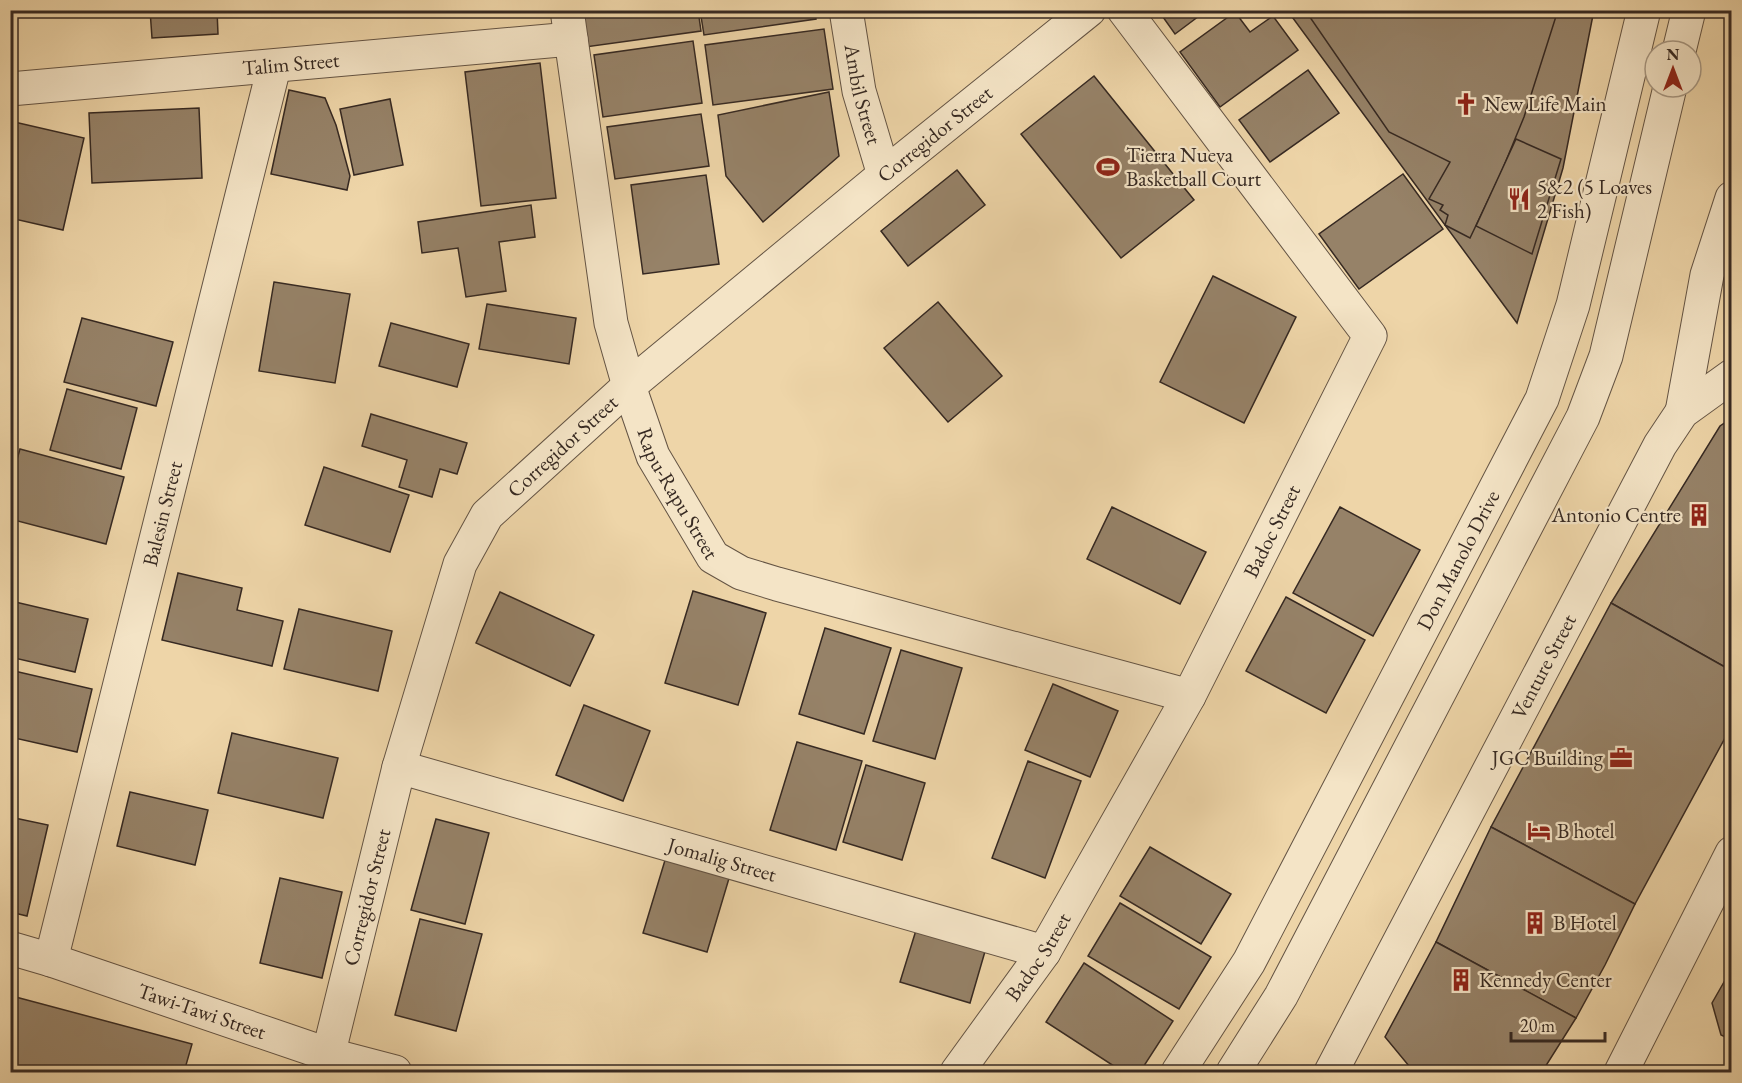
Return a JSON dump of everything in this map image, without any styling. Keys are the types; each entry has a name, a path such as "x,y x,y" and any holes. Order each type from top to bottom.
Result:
{"street":[{"name":"Ambil Street","path":"846,10 859,91 884,175"},
{"name":"Corregidor Street","path":"327,1064 399,767 460,564 487,515 629,386 884,175 1089,10"},
{"name":"Badoc Street","path":"957,1072 1044,952 1189,696 1370,336 1124,10"},
{"name":"Don Manolo Drive","path":"1178,1072 1249,962 1542,399 1573,305 1644,10"},
{"path":"1682,39 1689,10"},
{"name":"Rapu-Rapu Street","path":"569,25 611,323 629,386 653,456 713,557 741,573 777,584 1189,696"},
{"name":"Talim Street","path":"10,89 274,67 569,25"},
{"name":"Balesin Street","path":"51,960 274,67"},
{"path":"1233,1072 1281,996 1583,417 1606,356 1668,99"},
{"path":"1682,412 1707,275 1731,198"},
{"name":"Venture Street","path":"1331,1072 1660,445 1682,412 1731,376"},
{"name":"Jomalig Street","path":"399,767 1044,952"},
{"path":"1630,1070 1731,853"},
{"path":"1285,894 1324,914"},
{"name":"Tawi-Tawi Street","path":"10,948 51,960 327,1064 395,1072"}],"building":[{"path":"150,10 217,10 218,34 152,38"},
{"path":"573,10 698,10 701,31 578,48"},
{"path":"700,10 815,10 816,19 704,35"},
{"path":"1158,10 1207,10 1175,34"},
{"name":"New Life Main","path":"1287,10 1594,10 1563,168 1517,323"},
{"path":"1305,10 1558,10 1524,117 1501,173 1470,238 1445,225 1448,215 1440,210 1443,205 1429,199 1450,162 1389,132"},
{"path":"1235,12 1250,32 1273,16 1298,50 1220,107 1180,52"},
{"path":"824,29 833,89 713,105 705,45"},
{"path":"693,41 702,103 603,117 594,55"},
{"path":"540,63 556,198 481,206 465,72"},
{"path":"1308,70 1339,113 1270,162 1239,120"},
{"name":"Tierra Nueva Basketball Court","path":"1094,76 1194,200 1121,258 1021,134"},
{"path":"289,90 325,98 336,125 350,176 347,190 271,174"},
{"path":"829,92 839,156 763,222 726,176 718,115"},
{"path":"390,99 403,165 354,175 340,109"},
{"path":"199,108 202,178 92,183 89,113"},
{"path":"701,114 709,166 615,179 607,127"},
{"path":"10,121 84,138 63,230 10,218"},
{"name":"5&2 (5 Loaves 2 Fish)","path":"1516,139 1561,159 1532,254 1476,226"},
{"path":"957,170 985,205 908,266 881,231"},
{"path":"1403,174 1443,229 1359,289 1319,234"},
{"path":"706,175 719,264 643,274 631,185"},
{"path":"531,205 535,237 499,242 506,291 466,297 458,248 422,253 418,222"},
{"path":"1213,276 1296,317 1244,423 1160,382"},
{"path":"274,282 350,294 335,383 259,371"},
{"path":"938,302 1002,376 948,422 884,348"},
{"path":"487,304 576,318 569,364 479,349"},
{"path":"82,318 173,342 156,406 64,382"},
{"path":"391,323 469,344 457,387 379,366"},
{"path":"67,389 137,408 121,469 50,450"},
{"path":"371,414 467,443 457,474 440,469 432,497 399,487 407,460 362,446"},
{"name":"Antonio Centre","path":"1732,418 1732,671 1611,603 1720,426"},
{"path":"20,449 124,477 106,544 10,519 10,484"},
{"path":"324,467 409,495 390,552 305,525"},
{"path":"1112,507 1206,552 1180,604 1087,559"},
{"path":"1340,507 1420,550 1373,636 1293,593"},
{"path":"178,573 242,588 237,610 283,621 272,666 162,640"},
{"path":"693,591 766,613 738,705 665,683"},
{"path":"500,592 594,635 570,686 476,643"},
{"path":"1286,597 1365,640 1326,713 1246,671"},
{"path":"11,601 88,619 75,672 10,657"},
{"name":"JGC Building","path":"1611,603 1732,671 1732,725 1635,904 1491,827"},
{"path":"299,609 392,631 378,691 284,669"},
{"path":"825,628 891,648 864,734 799,714"},
{"path":"901,650 962,668 935,759 873,741"},
{"path":"10,670 92,689 77,752 10,737"},
{"path":"1053,684 1118,711 1090,777 1025,750"},
{"path":"584,705 650,731 623,801 556,775"},
{"path":"232,733 338,758 323,818 218,793"},
{"path":"797,742 862,761 836,850 770,830"},
{"path":"1028,761 1081,781 1045,878 992,858"},
{"path":"866,765 925,783 902,860 843,842"},
{"path":"130,792 208,810 195,865 117,846"},
{"path":"10,817 48,825 27,916 10,912"},
{"path":"436,819 489,833 465,924 411,910"},
{"name":"B Hotel","path":"1491,827 1635,904 1576,1018 1436,942"},
{"path":"1150,847 1231,894 1201,944 1120,896"},
{"path":"666,857 730,875 707,952 643,933"},
{"path":"280,878 342,892 322,978 260,963"},
{"path":"1120,903 1211,957 1179,1009 1088,956"},
{"path":"420,919 482,934 456,1031 395,1015"},
{"path":"917,927 986,948 970,1003 900,982"},
{"name":"Kennedy Center","path":"1436,942 1576,1018 1542,1072 1414,1072 1385,1037"},
{"path":"1084,963 1173,1021 1140,1072 1123,1072 1046,1022"},
{"path":"1732,968 1732,1040 1721,1035 1712,1003"},
{"path":"12,996 192,1044 184,1072 10,1072 10,1003"}],"place":[{"name":"New Life Main","path":"1466,104"},
{"name":"Tierra Nueva Basketball Court","path":"1108,167"},
{"name":"5&2 (5 Loaves 2 Fish)","path":"1519,199"},
{"name":"Antonio Centre","path":"1699,515"},
{"name":"JGC Building","path":"1621,758"},
{"name":"B hotel","path":"1539,831"},
{"name":"B Hotel","path":"1535,923"},
{"name":"Kennedy Center","path":"1461,980"}]}
